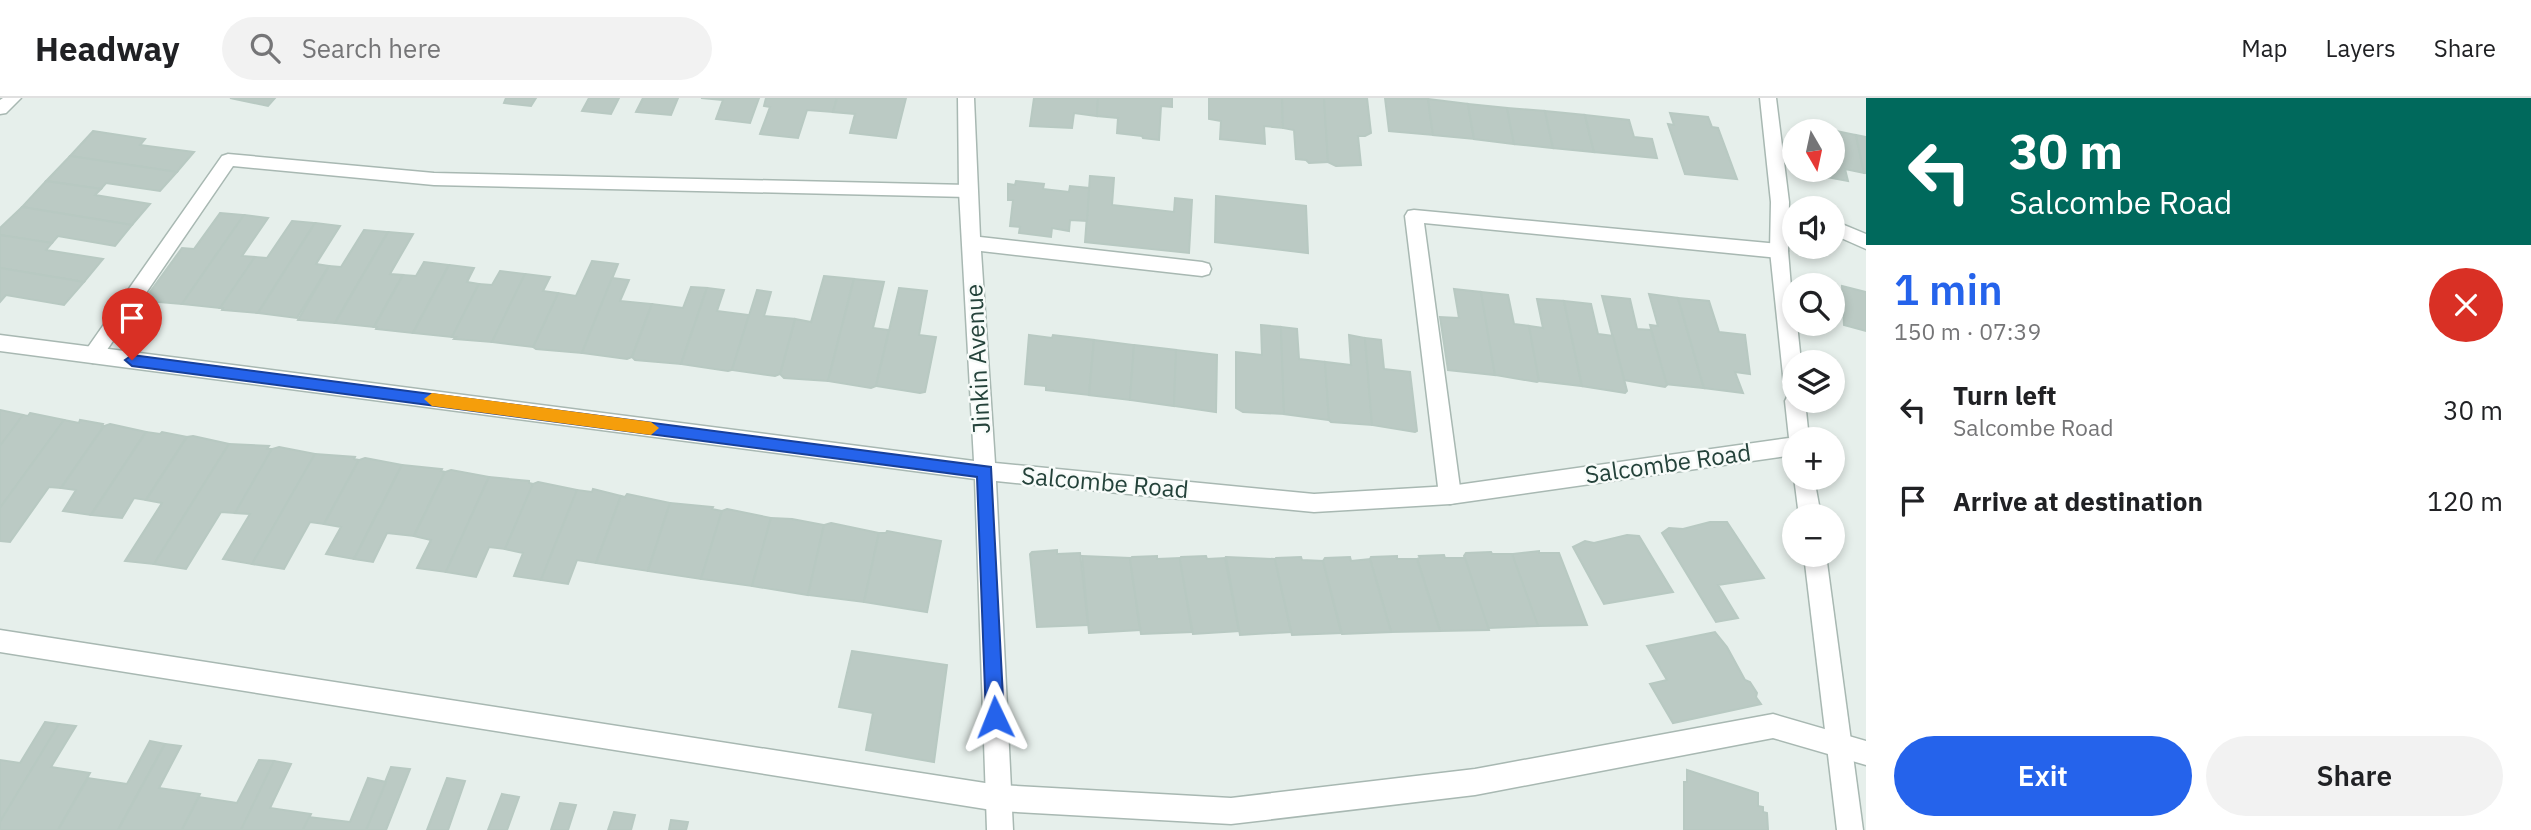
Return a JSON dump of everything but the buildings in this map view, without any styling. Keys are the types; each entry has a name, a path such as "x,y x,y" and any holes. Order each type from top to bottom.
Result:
{"street":[{"path":"0,109 13,98"},
{"name":"Jinkin Avenue","path":"966,98 968,191 985,471 1000,830"},
{"path":"1768,98 1785,196"},
{"path":"93,355 229,160 434,179 968,191"},
{"path":"1450,495 1414,216 1779,251"},
{"path":"1845,232 1866,242"},
{"path":"1782,234 1779,251 1790,350"},
{"path":"971,243 1202,270"},
{"name":"Salcombe Road","path":"0,343 985,471 1314,503 1450,495 1782,448"},
{"path":"1817,567 1850,830"},
{"path":"0,641 998,798 1231,811 1475,782 1773,726 1866,753"}],"slow traffic":[{"path":"432,399 651,428"}],"route":[{"path":"132,360 985,471 995,717"}]}
